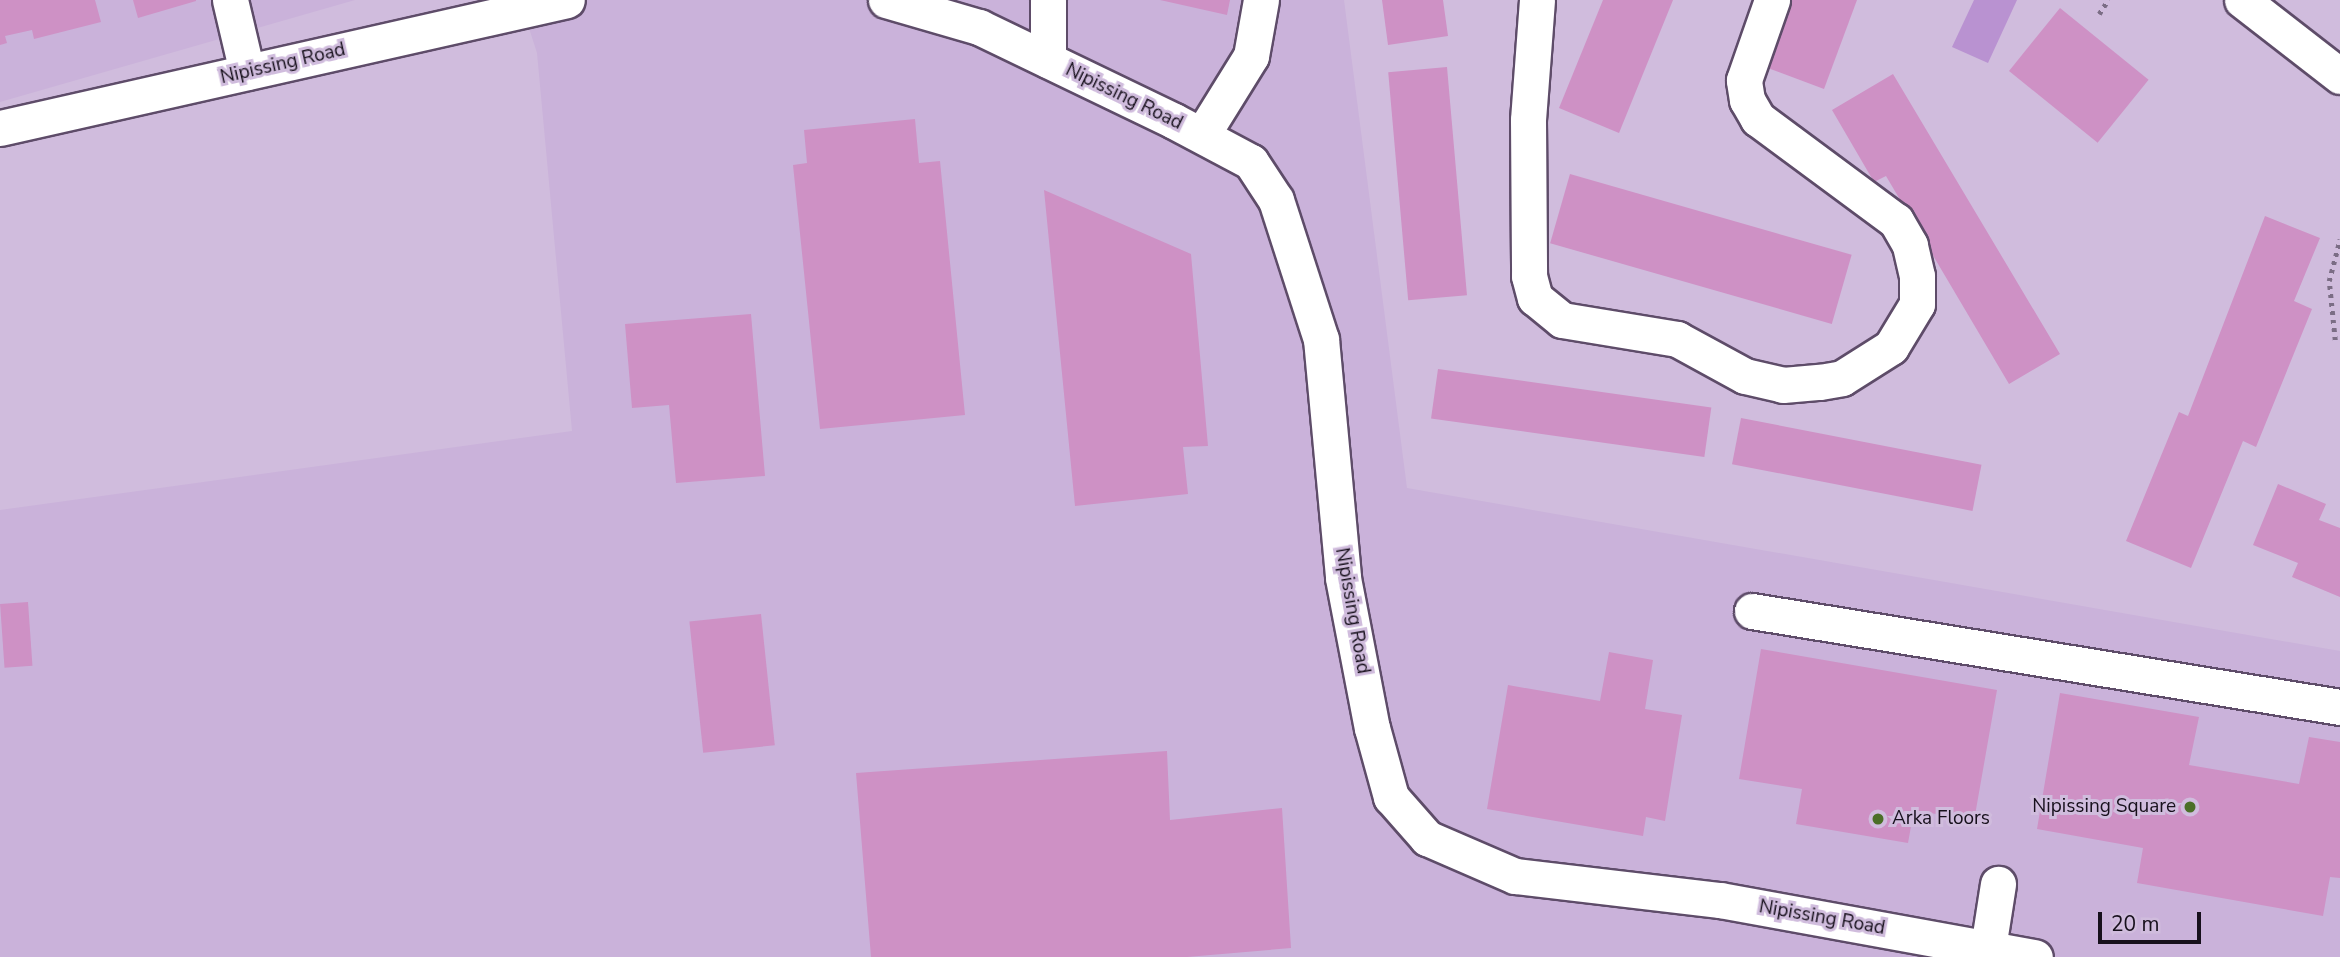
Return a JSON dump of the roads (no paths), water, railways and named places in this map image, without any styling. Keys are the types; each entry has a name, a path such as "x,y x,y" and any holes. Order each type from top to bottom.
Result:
{"street":[{"path":"230,0 247,72"},
{"name":"Nipissing Road","path":"0,128 567,0"},
{"name":"Nipissing Road","path":"886,0 964,9 1048,60 1202,135 1251,162 1276,200 1321,339 1343,579 1372,728 1391,797 1427,838 1515,876 1720,900 1936,948 1988,948 2035,957"},
{"path":"1048,0 1048,60"},
{"path":"1202,135 1251,56 1261,0"},
{"path":"1537,0 1528,120 1529,276 1535,298 1562,320 1677,339 1745,376 1783,385 1842,378 1891,347 1917,304 1917,276 1910,245 1896,221 1758,119 1747,100 1744,80 1772,0"},
{"path":"2242,0 2340,76"},
{"path":"1752,611 2340,707"},
{"path":"1988,948 1998,884"}],"place":[{"name":"Nipissing Square","path":"2190,807"},
{"name":"Arka Floors","path":"1878,819"}]}
